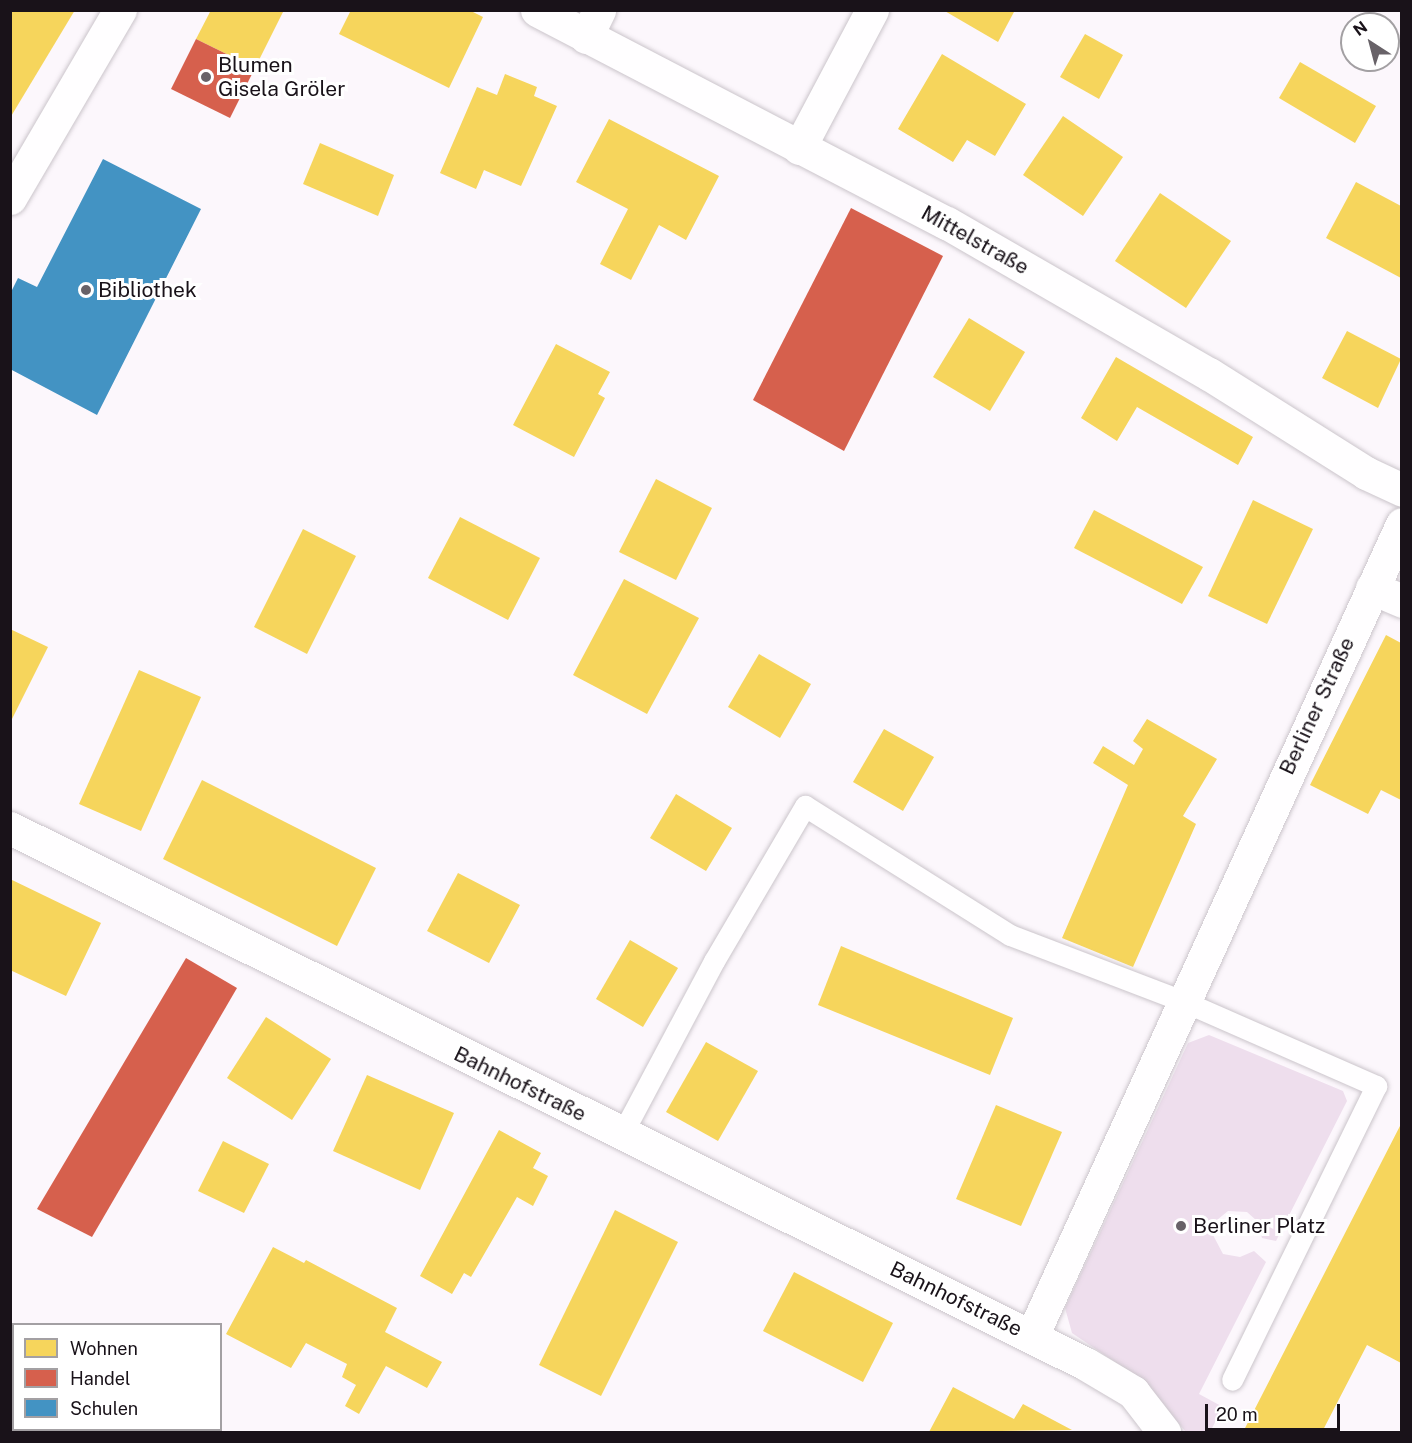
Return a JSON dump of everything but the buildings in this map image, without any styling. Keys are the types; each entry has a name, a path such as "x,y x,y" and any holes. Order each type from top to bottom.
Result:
{"street":[{"path":"10,198 120,10"},
{"name":"Mittelstraße","path":"537,10 593,24 799,148 947,223 1209,374 1366,473 1401,490"},
{"path":"799,148 872,10"},
{"name":"Berliner Straße","path":"1185,1002 1234,887 1401,524"},
{"path":"1372,588 1401,601"},
{"name":"Bahnhofstraße","path":"10,828 1032,1336 1133,1392 1164,1432"},
{"path":"1032,1336 1185,1002"}],"lane":[{"path":"622,1134 714,961 805,806 1010,935 1185,1002 1376,1086 1232,1380"}],"shaded area":[{"path":"1209,1035 1343,1091 1347,1101 1276,1241 1262,1238 1257,1221 1247,1212 1228,1211 1217,1220 1213,1235 1223,1254 1240,1257 1254,1251 1266,1262 1199,1394 1223,1407 1210,1432 1186,1432 1137,1377 1072,1333 1065,1308 1188,1043"}],"place":[{"name":"Blumen Gisela Gröler","path":"206,77"},
{"name":"Bibliothek","path":"86,290"},
{"name":"Berliner Platz","path":"1181,1226"}]}
